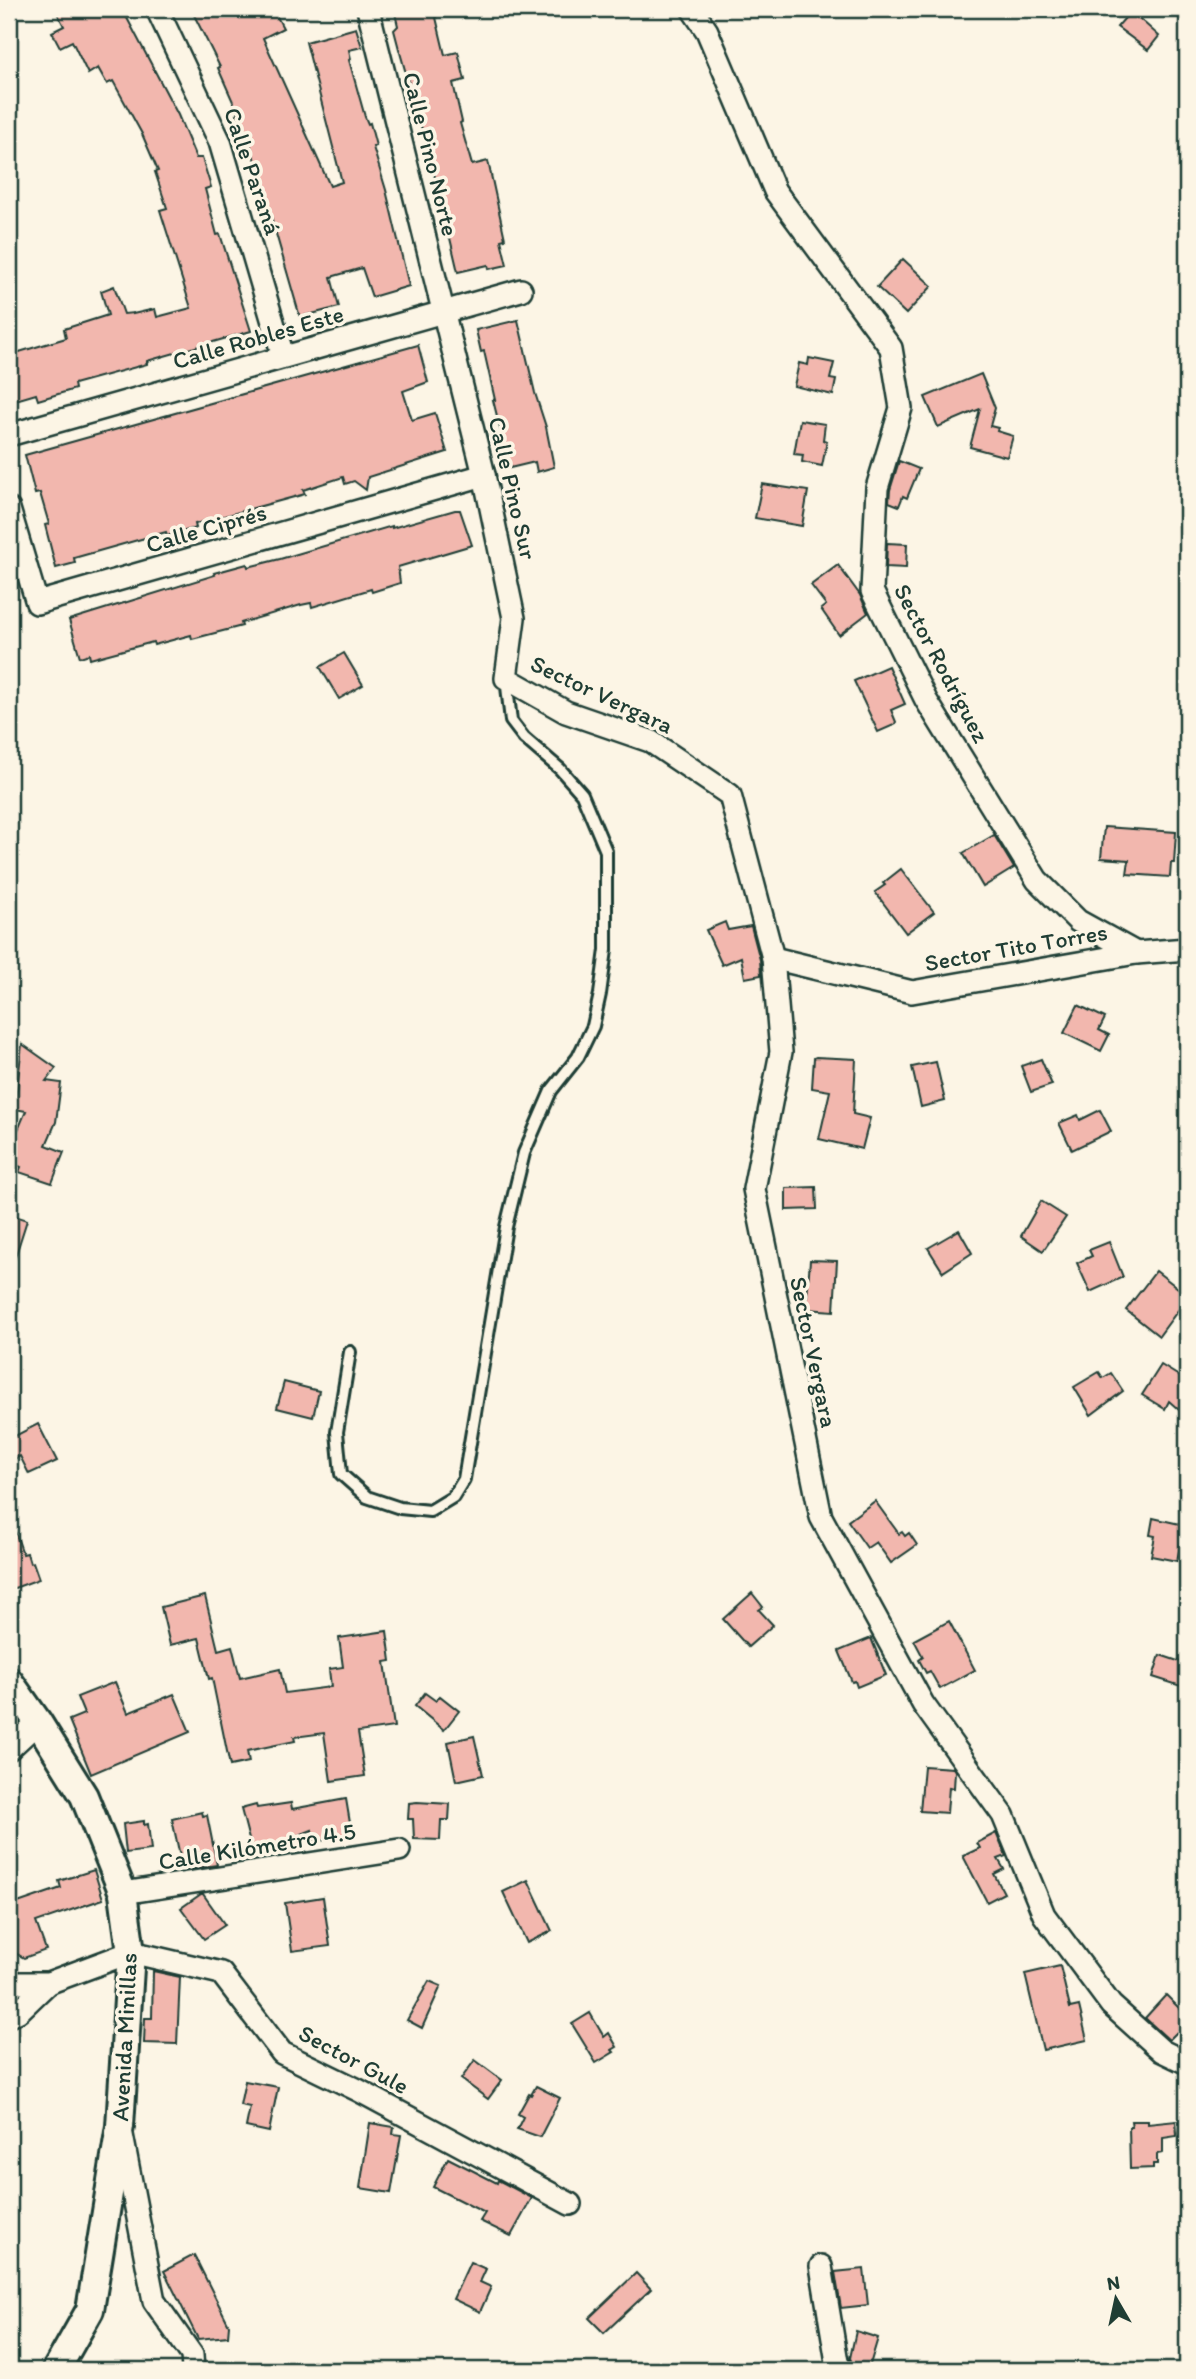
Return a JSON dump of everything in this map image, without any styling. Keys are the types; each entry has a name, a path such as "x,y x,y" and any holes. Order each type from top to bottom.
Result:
{"street":[{"name":"Calle Paraná","path":"156,9 220,142 283,356"},
{"name":"Calle Pino Norte","path":"368,9 444,312"},
{"name":"Sector Rodríguez","path":"692,9 707,31 775,191 891,348 901,408 877,488 872,591 926,700 1037,880 1078,921 1136,953"},
{"name":"Calle Robles Este","path":"9,435 521,290"},
{"name":"Calle Pino Sur","path":"444,312 484,475 514,618 506,678"},
{"name":"Calle Ciprés","path":"9,509 37,603 484,475"},
{"name":"Sector Vergara","path":"506,678 566,712 650,741 730,795 773,958 781,1052 754,1189 821,1517 923,1704 1003,1815 1045,1915 1111,2004 1161,2051 1187,2063"},
{"name":"Sector Tito Torres","path":"773,958 912,992 1136,953 1187,949"},
{"name":"Avenida Minillas","path":"9,1681 84,1796 122,1893 131,1952 120,2126 90,2310 56,2370"},
{"path":"9,1749 38,1722"},
{"name":"Calle Kilómetro 4.5","path":"122,1893 399,1850"},
{"path":"9,1983 48,1983 131,1952"},
{"name":"Sector Gule","path":"131,1952 221,1973 282,2053 358,2090 570,2204"},
{"path":"9,2016 19,2011 48,1983"},
{"path":"120,2126 154,2301 192,2355 193,2370"},
{"path":"821,2266 837,2362 841,2370"}],"lane":[{"path":"350,1352 337,1432 341,1474 367,1497 400,1508 430,1511 453,1497 464,1479 506,1227 524,1153 551,1091 578,1057 593,1026 606,950 606,851 582,794 560,769 524,738 511,721 506,678"}],"building":[{"path":"55,9 122,9 178,115 196,158 202,158 211,187 205,189 217,235 220,234 251,331 74,384 75,389 38,400 36,394 9,402 9,355 66,338 64,329 108,315 101,291 114,286 124,314 155,309 157,317 191,308 160,210 167,208 155,172 158,171 142,134 113,81 107,84 98,68 88,74 72,41 60,47 52,32 64,26"},
{"path":"191,9 273,9 283,28 263,38 330,186 342,182 306,42 356,28 362,47 349,50 349,60 365,117 368,124 370,123 376,146 373,147 409,286 372,297 362,268 331,277 339,307 300,317 249,140 246,141 236,114 238,113 218,68 220,67"},
{"path":"394,9 434,9 445,55 458,52 465,80 453,83 462,122 460,123 472,165 488,161 505,239 501,240 507,265 489,269 488,265 458,272 433,168 394,30 398,26"},
{"path":"1131,11 1159,36 1148,50 1117,27"},
{"path":"903,259 932,286 906,314 877,287"},
{"path":"518,320 554,467 537,472 535,462 510,468 484,351 481,352 476,330"},
{"path":"418,345 428,382 403,391 412,420 435,413 447,452 368,477 366,490 354,481 345,484 343,477 303,490 305,494 195,524 196,528 167,536 166,532 74,558 75,563 56,568 45,525 49,524 40,493 35,494 25,455"},
{"path":"809,358 834,363 830,379 836,380 833,395 794,386 799,363 808,365"},
{"path":"981,374 995,408 990,426 1013,436 1007,457 970,447 980,409 938,427 925,397"},
{"path":"800,420 825,424 823,440 827,441 822,466 802,462 803,455 794,454"},
{"path":"899,461 919,469 907,498 903,496 899,506 889,502"},
{"path":"762,484 808,491 802,526 755,518"},
{"path":"460,510 472,545 398,567 400,583 312,607 311,603 301,605 241,623 242,626 192,639 191,635 90,659 89,654 80,657 69,620 215,575 214,573 280,559"},
{"path":"887,543 907,544 906,568 886,567"},
{"path":"838,565 860,595 868,613 839,635 821,609 826,605 811,585"},
{"path":"344,653 363,685 339,699 320,667"},
{"path":"888,666 905,704 891,710 896,722 894,725 878,732 854,681"},
{"path":"1104,827 1176,832 1174,863 1171,863 1170,877 1127,874 1129,860 1101,858"},
{"path":"994,835 1014,868 983,887 963,853"},
{"path":"901,869 934,912 906,933 875,892"},
{"path":"725,922 728,930 751,926 761,975 745,978 741,957 722,965 706,930"},
{"path":"1078,1005 1105,1018 1099,1030 1109,1035 1101,1051 1064,1033"},
{"path":"22,1044 56,1068 46,1081 61,1083 56,1122 46,1145 64,1152 52,1183 19,1172 21,1167 10,1162 17,1145 12,1144 26,1111 15,1109"},
{"path":"816,1057 856,1059 853,1114 870,1118 862,1149 819,1139 830,1091 812,1088"},
{"path":"1041,1059 1052,1085 1031,1092 1021,1066"},
{"path":"936,1062 945,1101 921,1107 912,1067"},
{"path":"1100,1110 1111,1131 1072,1150 1059,1123 1078,1115 1080,1120"},
{"path":"816,1187 817,1209 786,1210 786,1188"},
{"path":"1041,1201 1066,1217 1043,1251 1021,1236"},
{"path":"9,1214 27,1220 11,1270 9,1270"},
{"path":"959,1230 972,1253 943,1272 928,1248"},
{"path":"1109,1242 1123,1277 1090,1292 1077,1263 1092,1256 1089,1250"},
{"path":"810,1260 837,1261 834,1311 806,1309"},
{"path":"1156,1271 1187,1295 1159,1336 1126,1310"},
{"path":"1161,1365 1187,1381 1187,1417 1169,1401 1165,1409 1142,1395"},
{"path":"1099,1372 1103,1378 1111,1373 1123,1391 1091,1415 1074,1387"},
{"path":"284,1382 319,1391 313,1417 277,1408"},
{"path":"38,1424 57,1461 29,1474 20,1456 9,1462 9,1439"},
{"path":"875,1501 899,1534 902,1532 905,1536 909,1533 917,1545 891,1563 876,1542 867,1548 848,1521"},
{"path":"1153,1518 1184,1525 1177,1561 1151,1556 1155,1536 1150,1535"},
{"path":"9,1520 23,1554 27,1553 30,1563 33,1562 39,1579 9,1590"},
{"path":"752,1593 763,1607 759,1610 773,1625 748,1647 723,1619"},
{"path":"205,1596 218,1650 232,1646 240,1678 280,1669 285,1693 331,1687 329,1669 343,1667 339,1638 387,1631 391,1661 385,1662 394,1727 358,1732 365,1776 331,1781 324,1733 294,1737 295,1741 247,1751 249,1762 230,1766 212,1678 209,1679 199,1638 170,1645 161,1607"},
{"path":"949,1621 975,1670 940,1689 930,1671 926,1673 919,1660 923,1657 914,1640"},
{"path":"871,1638 886,1675 857,1687 855,1681 852,1682 839,1651"},
{"path":"1160,1655 1187,1664 1187,1688 1153,1677"},
{"path":"115,1682 128,1713 174,1694 190,1732 91,1774 69,1720 84,1714 77,1697"},
{"path":"425,1693 436,1701 440,1696 459,1711 444,1730 415,1706"},
{"path":"474,1736 483,1775 456,1781 448,1742"},
{"path":"924,1766 953,1768 955,1771 954,1788 949,1787 947,1813 920,1811"},
{"path":"346,1799 352,1835 314,1842 312,1830 252,1851 241,1809 256,1805 257,1808 291,1803 292,1809"},
{"path":"409,1803 450,1804 449,1820 441,1820 440,1840 414,1839 413,1819 408,1819"},
{"path":"202,1812 203,1816 207,1815 217,1865 183,1870 172,1819"},
{"path":"144,1821 144,1825 148,1824 151,1850 126,1853 123,1824"},
{"path":"996,1833 1006,1856 998,1859 1004,1869 994,1874 1004,1893 987,1902 963,1856 980,1848 977,1843"},
{"path":"94,1870 103,1899 36,1922 46,1950 24,1958 12,1951 9,1940 9,1906 61,1888 59,1881"},
{"path":"528,1880 552,1931 527,1943 503,1892"},
{"path":"201,1894 225,1925 204,1939 181,1908"},
{"path":"323,1897 330,1946 292,1951 285,1903"},
{"path":"1060,1966 1070,2008 1079,2006 1087,2040 1043,2050 1025,1974"},
{"path":"153,1971 180,1977 177,2044 144,2043 145,2018 152,2018"},
{"path":"429,1981 441,1986 422,2028 407,2020"},
{"path":"1166,1995 1187,2016 1187,2022 1169,2040 1145,2018"},
{"path":"590,2013 604,2037 609,2033 617,2047 612,2050 614,2052 596,2063 572,2024"},
{"path":"475,2060 502,2080 488,2099 461,2079"},
{"path":"245,2081 278,2087 269,2132 246,2127 250,2107 240,2105"},
{"path":"536,2086 560,2098 540,2137 517,2129 523,2117 518,2114"},
{"path":"1131,2121 1148,2121 1148,2124 1176,2121 1177,2136 1163,2138 1163,2153 1157,2154 1157,2164 1153,2164 1153,2168 1130,2169"},
{"path":"370,2123 394,2127 393,2134 401,2135 391,2193 360,2188"},
{"path":"448,2158 532,2198 511,2236 480,2221 485,2213 433,2187"},
{"path":"194,2255 229,2325 228,2336 198,2339 164,2271"},
{"path":"470,2262 486,2269 480,2282 491,2287 480,2312 453,2299"},
{"path":"864,2269 868,2305 841,2308 835,2272"},
{"path":"636,2273 651,2289 604,2333 589,2318"},
{"path":"856,2331 878,2338 869,2368 852,2363 850,2358"}]}
